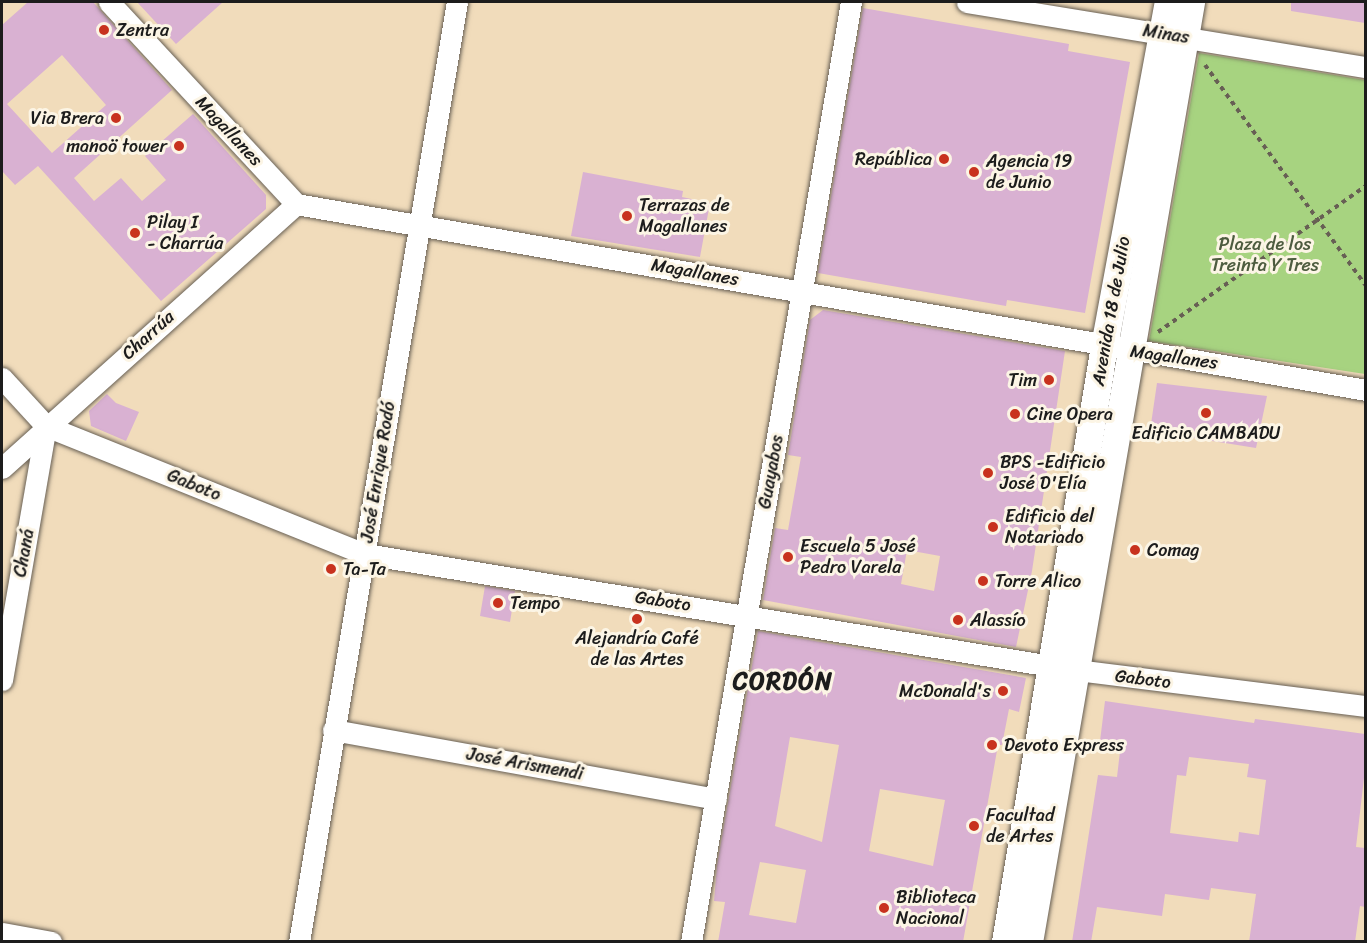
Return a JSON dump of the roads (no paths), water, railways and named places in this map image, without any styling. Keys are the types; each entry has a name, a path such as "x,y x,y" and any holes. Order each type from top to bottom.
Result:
{"main road":[{"name":"Avenida 18 de Julio","path":"1168,2 1174,35"},
{"name":"Avenida 18 de Julio","path":"1029,942 1064,668 1116,349 1174,35 1191,2"},
{"name":"Avenida 18 de Julio","path":"1005,942 1064,668"}],"street":[{"name":"Magallanes","path":"109,2 296,204 802,291 1116,349 1186,357 1365,390"},
{"name":"José Enrique Rodó","path":"299,942 457,2"},
{"name":"Guayabos","path":"692,942 851,2"},
{"name":"Minas","path":"967,2 1365,67"},
{"name":"Charrúa","path":"2,468 46,426 296,204"},
{"name":"Gaboto","path":"2,378 46,426 365,554 747,614 1064,668 1365,706"},
{"name":"Chaná","path":"2,680 46,426"},
{"name":"José Arismendi","path":"333,730 716,799"},
{"path":"2,933 51,942"}],"place":[{"name":"Zentra","path":"104,30"},
{"name":"Via Brera","path":"116,118"},
{"name":"manoö tower","path":"179,146"},
{"name":"República","path":"944,159"},
{"name":"Agencia 19 de Junio","path":"974,172"},
{"name":"Terrazas de Magallanes","path":"627,216"},
{"name":"Pilay I - Charrúa","path":"135,233"},
{"name":"Tim","path":"1049,380"},
{"name":"Edificio CAMBADU","path":"1206,413"},
{"name":"Cine Opera","path":"1015,414"},
{"name":"BPS -Edificio José D'Elía","path":"988,473"},
{"name":"Edificio del Notariado","path":"993,527"},
{"name":"Comag","path":"1135,550"},
{"name":"Escuela 5 José Pedro Varela","path":"788,557"},
{"name":"Ta-Ta","path":"331,569"},
{"name":"Torre Alico","path":"983,581"},
{"name":"Tempo","path":"498,603"},
{"name":"Alejandría Café de las Artes","path":"637,619"},
{"name":"Alassío","path":"958,620"},
{"name":"McDonald's","path":"1003,691"},
{"name":"Devoto Express","path":"992,745"},
{"name":"Facultad de Artes","path":"974,826"},
{"name":"Biblioteca Nacional","path":"884,908"}],"district":[{"name":"CORDÓN","path":"783,682"}],"park label":[{"name":"Plaza de los Treinta Y Tres","path":"1265,255"}]}
